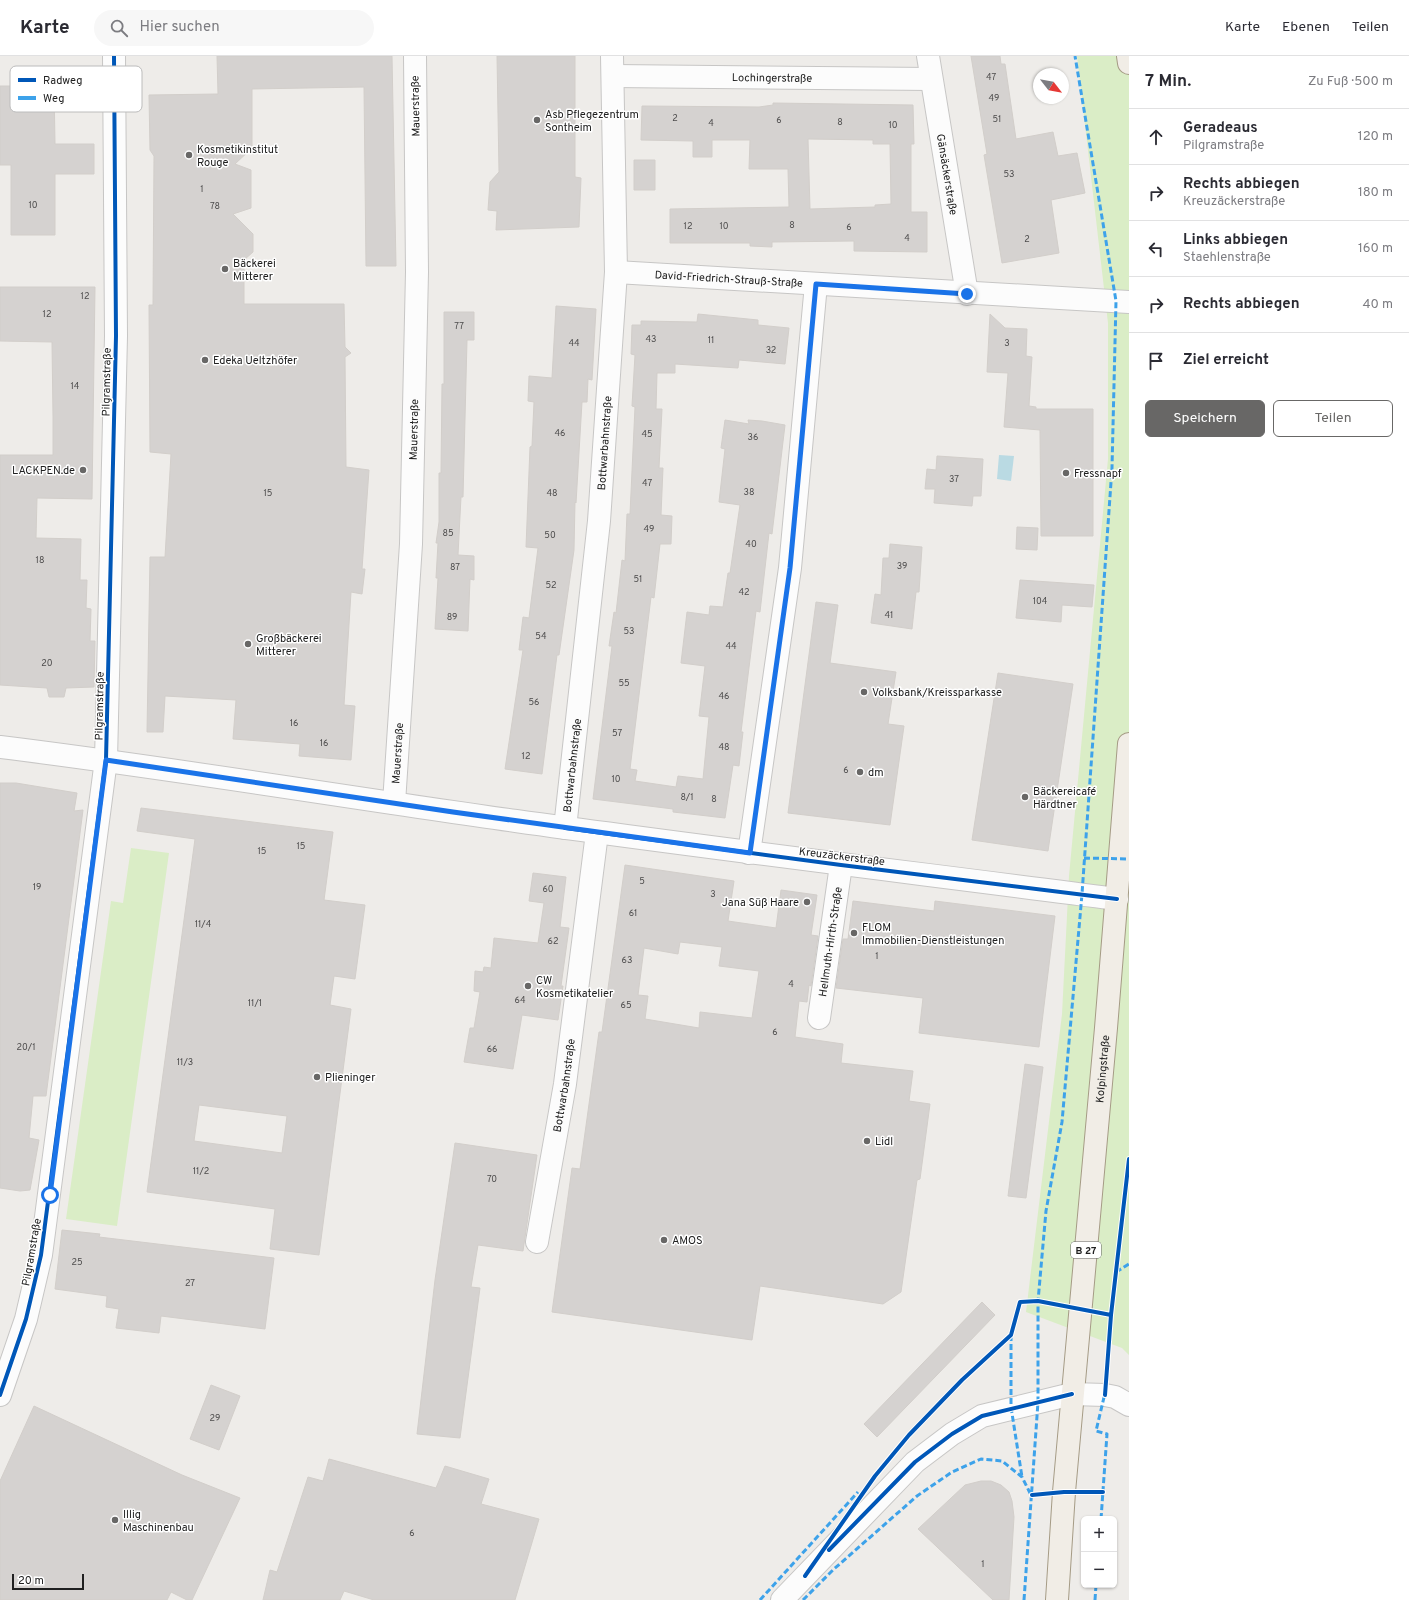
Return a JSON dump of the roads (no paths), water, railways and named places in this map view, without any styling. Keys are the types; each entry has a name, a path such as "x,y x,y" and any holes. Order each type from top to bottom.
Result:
{"main road":[{"path":"1128,56 1129,63"},
{"name":"Kolpingstraße","path":"1072,1394 1084,1278 1129,744"},
{"name":"B 27","path":"1057,1600 1072,1394"}],"street":[{"name":"Pilgramstraße","path":"114,56 114,66"},
{"name":"Mauerstraße","path":"394,803 411,544 417,272 415,56"},
{"name":"Gänsäckerstraße","path":"928,56 967,294"},
{"name":"Lochingerstraße","path":"613,66 931,79"},
{"name":"Bottwarbahnstraße","path":"565,828 599,521 616,272 613,66"},
{"name":"Pilgramstraße","path":"0,1395 24,1326 41,1255 106,760 116,336 114,112"},
{"name":"David-Friedrich-Strauß-Straße","path":"616,272 967,294 1129,302"},
{"path":"750,853 790,568 816,284"},
{"name":"Kreuzäckerstraße","path":"0,747 106,760 565,828 841,865 1117,899"},
{"name":"Bottwarbahnstraße","path":"537,1242 565,1084 597,832"},
{"name":"Hellmuth-Hirth-Straße","path":"819,1018 841,865"},
{"path":"782,1600 915,1462 952,1434 982,1416 1072,1394 1105,1395 1114,1397 1129,1404"}],"water":[{"path":"999,455 1014,456 1011,481 997,479"}],"place":[{"name":"Asb Pflegezentrum Sontheim","path":"537,120"},
{"name":"Kosmetikinstitut Rouge","path":"189,155"},
{"name":"Bäckerei Mitterer","path":"225,269"},
{"name":"Edeka Ueltzhöfer","path":"205,360"},
{"name":"LACKPEN.de","path":"83,470"},
{"name":"Fressnapf","path":"1066,473"},
{"name":"Großbäckerei Mitterer","path":"248,644"},
{"name":"Volksbank/Kreissparkasse","path":"864,692"},
{"name":"dm","path":"860,772"},
{"name":"Bäckereicafé Härdtner","path":"1025,797"},
{"name":"Jana Süß Haare","path":"807,902"},
{"name":"FLOM Immobilien-Dienstleistungen","path":"854,933"},
{"name":"CW Kosmetikatelier","path":"528,986"},
{"name":"Plieninger","path":"317,1077"},
{"name":"Lidl","path":"867,1141"},
{"name":"AMOS","path":"664,1240"},
{"name":"Illig Maschinenbau","path":"115,1520"}]}
